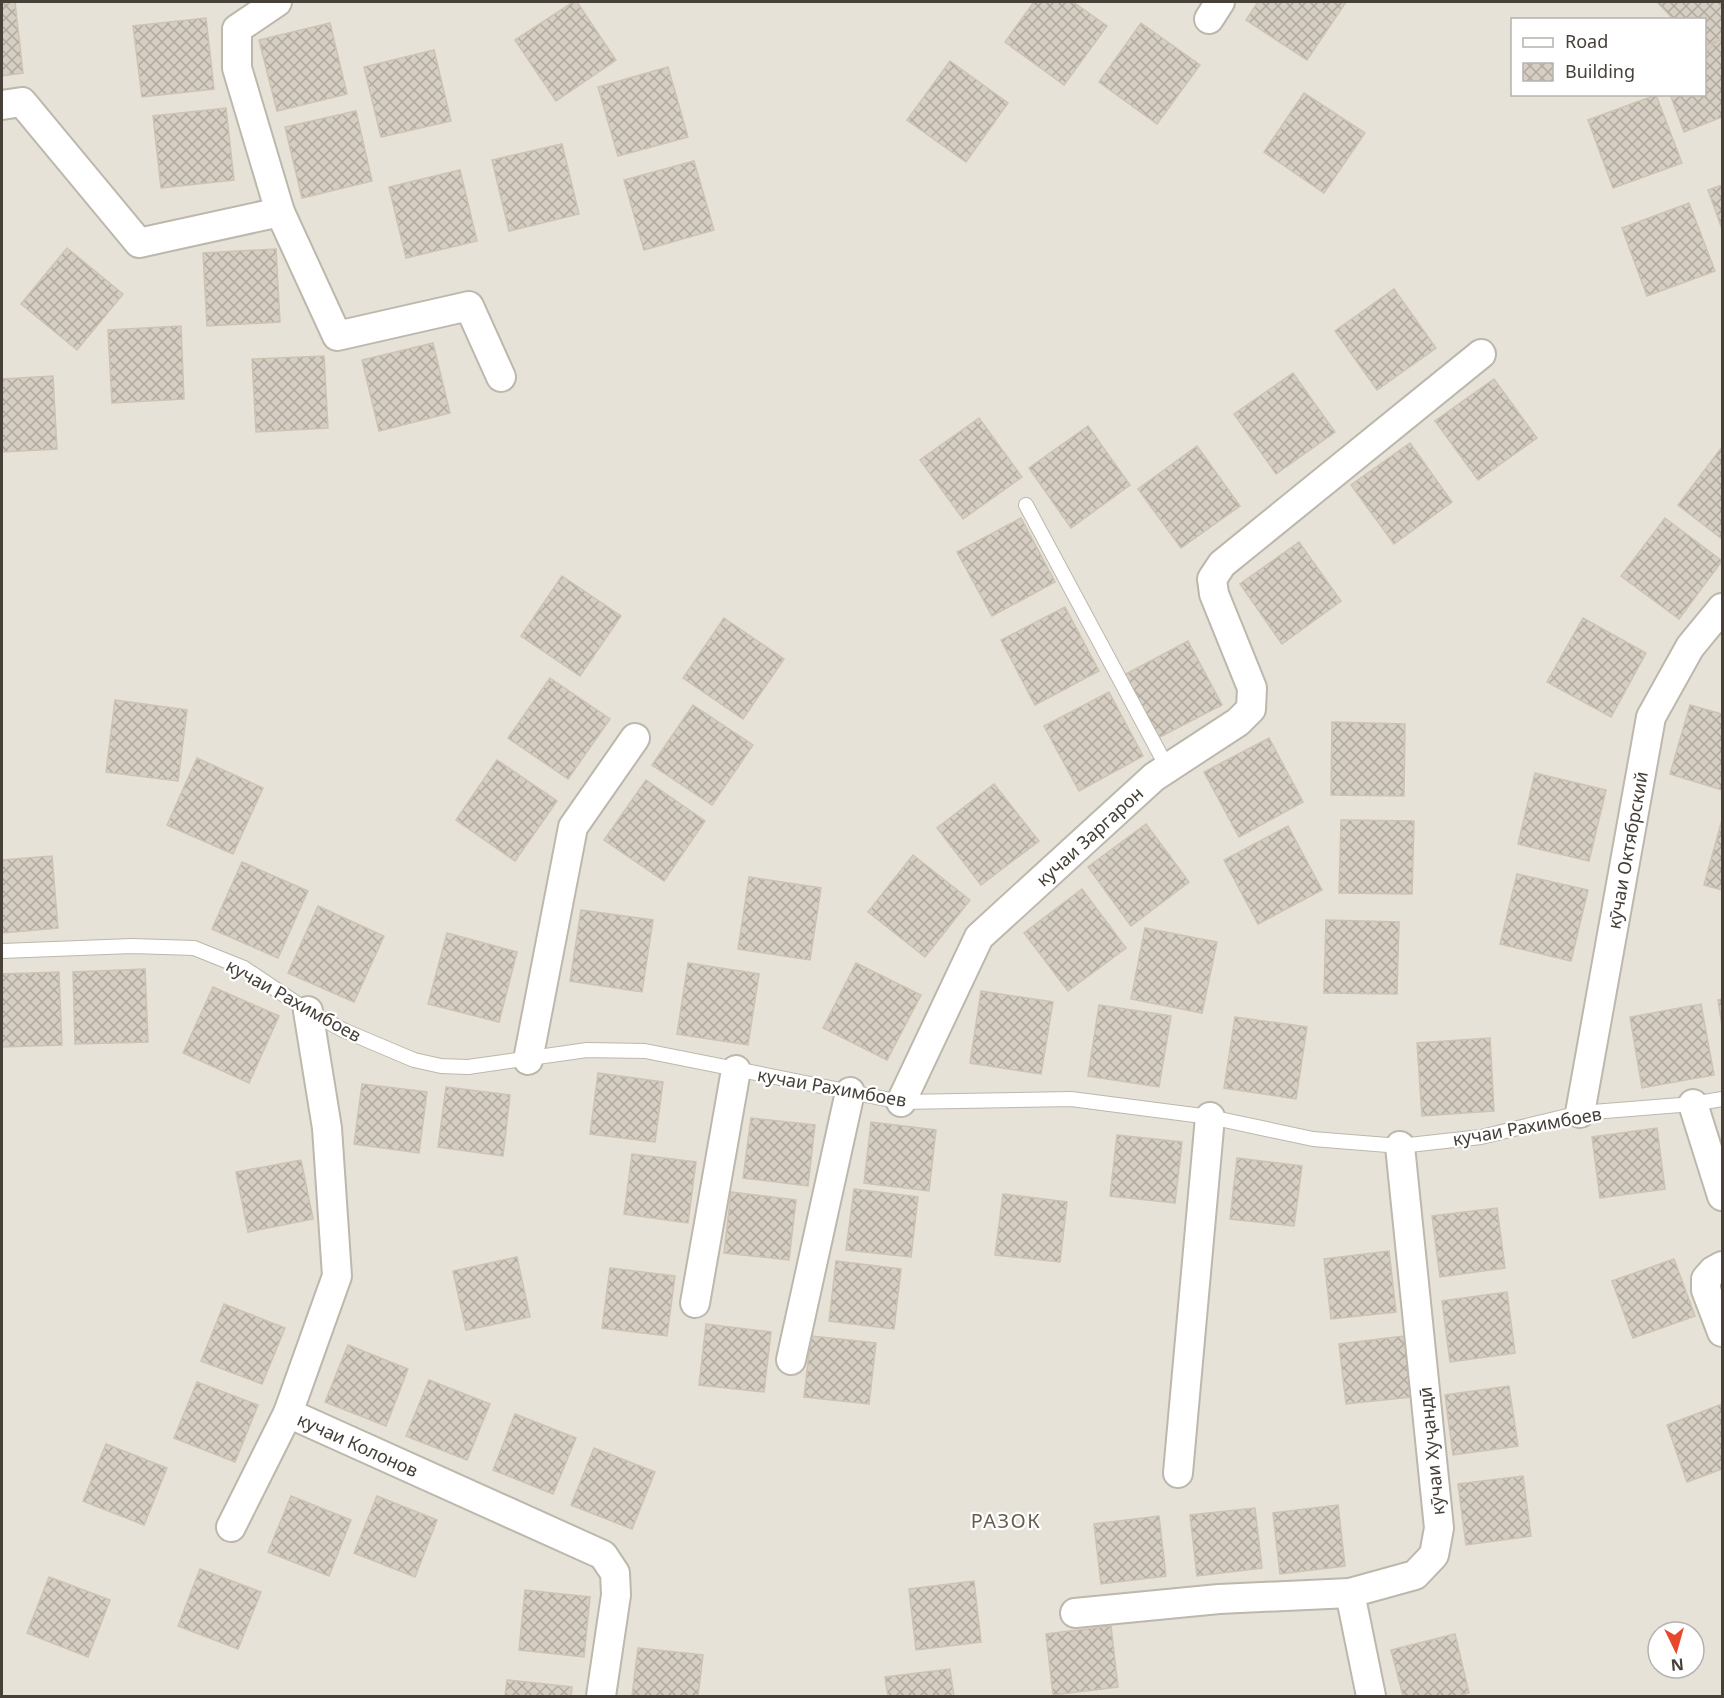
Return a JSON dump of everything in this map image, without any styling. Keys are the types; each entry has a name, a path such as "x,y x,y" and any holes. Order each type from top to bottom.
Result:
{"street":[{"path":"277,2 237,29 237,68 280,212 336,336 469,306 501,377"},
{"path":"2,105 22,102 139,243 280,212"},
{"name":"кучаи Заргарон","path":"902,1102 979,937 1154,777 1238,722 1251,709 1252,688 1214,594 1212,579 1222,564 1481,354"},
{"name":"кӯчаи Октябрский","path":"1580,1113 1651,717 1690,647 1722,608"},
{"path":"528,1060 573,827 635,738"},
{"name":"кучаи Колонов","path":"308,1011 327,1128 337,1276 288,1413 603,1555 615,1573 616,1595 601,1696"},
{"path":"695,1303 736,1070"},
{"path":"791,1360 850,1092"},
{"path":"1693,1104 1722,1196"},
{"path":"1178,1473 1210,1117"},
{"name":"кӯчаи Хуҷандӣ","path":"1075,1613 1219,1599 1350,1593 1415,1575 1434,1555 1439,1528 1400,1146"},
{"path":"1722,1266 1713,1271 1706,1280 1707,1290 1722,1332"},
{"path":"231,1527 288,1413"},
{"path":"1350,1593 1371,1696"}],"lane":[{"path":"1026,505 1167,769"},
{"name":"кучаи Рахимбоев","path":"2,951 132,946 194,948 244,968 308,1011 414,1060 441,1066 468,1066 528,1060 586,1050 645,1051 902,1102 1071,1100 1210,1117 1313,1139 1400,1146 1481,1137 1580,1113 1693,1104 1722,1099"}],"shaded area":[{"path":"2,2 1722,2 1722,1696 2,1696"}],"building":[{"path":"15,2 23,73 2,76 2,3"},
{"path":"573,2 577,2 616,60 556,101 515,40"},
{"path":"1034,2 1073,2 1107,26 1064,85 1005,42"},
{"path":"1258,2 1346,2 1307,60 1246,20"},
{"path":"1657,2 1722,2 1722,36 1706,52 1706,18 1672,18"},
{"path":"206,18 214,89 142,97 133,26"},
{"path":"330,23 347,94 277,111 259,40"},
{"path":"1141,23 1200,65 1157,124 1099,82"},
{"path":"1722,39 1722,117 1684,132 1671,96 1706,96 1706,45"},
{"path":"434,50 451,121 381,137 364,67"},
{"path":"950,61 1008,103 966,162 907,120"},
{"path":"668,67 688,137 618,156 598,87"},
{"path":"1304,93 1365,133 1324,193 1264,152"},
{"path":"1656,96 1682,163 1613,188 1588,120"},
{"path":"226,108 234,180 161,188 153,116"},
{"path":"356,111 372,181 302,198 285,127"},
{"path":"562,144 579,214 509,231 492,160"},
{"path":"694,161 714,230 644,250 624,180"},
{"path":"460,170 477,241 406,258 389,187"},
{"path":"1722,185 1722,229 1708,190"},
{"path":"1689,203 1715,271 1647,296 1622,228"},
{"path":"67,248 123,294 77,350 21,304"},
{"path":"276,249 280,322 207,326 203,253"},
{"path":"1394,289 1436,348 1377,390 1335,331"},
{"path":"181,326 184,399 112,403 108,330"},
{"path":"433,343 450,413 379,431 362,360"},
{"path":"324,356 328,428 256,432 252,359"},
{"path":"1293,373 1335,432 1276,474 1234,414"},
{"path":"53,376 57,449 2,452 2,379"},
{"path":"1494,379 1537,438 1478,480 1435,421"},
{"path":"979,418 1022,477 963,519 920,460"},
{"path":"1088,426 1130,485 1071,528 1029,468"},
{"path":"1410,443 1452,502 1394,544 1351,485"},
{"path":"1197,446 1240,506 1181,548 1138,489"},
{"path":"1722,447 1722,539 1678,505"},
{"path":"1021,518 1055,582 992,616 957,552"},
{"path":"1665,518 1722,561 1679,619 1621,576"},
{"path":"1299,542 1341,601 1282,644 1240,584"},
{"path":"562,576 621,616 580,676 521,636"},
{"path":"1065,607 1099,671 1035,705 1001,640"},
{"path":"724,618 784,659 743,719 683,678"},
{"path":"1583,618 1646,653 1611,717 1547,682"},
{"path":"1188,641 1222,705 1158,738 1124,675"},
{"path":"550,678 610,719 568,779 508,738"},
{"path":"1109,692 1143,756 1079,791 1044,726"},
{"path":"115,700 187,710 178,781 106,772"},
{"path":"693,705 753,745 712,805 652,765"},
{"path":"1690,705 1722,714 1722,790 1670,774"},
{"path":"1332,722 1405,724 1404,796 1331,795"},
{"path":"1269,738 1303,802 1239,837 1204,772"},
{"path":"197,758 263,788 233,854 167,825"},
{"path":"497,760 557,801 515,861 456,820"},
{"path":"1535,773 1606,790 1589,861 1518,844"},
{"path":"646,780 705,821 664,881 604,840"},
{"path":"994,784 1039,841 981,885 937,828"},
{"path":"1341,820 1414,821 1412,894 1339,893"},
{"path":"1722,820 1722,890 1704,885"},
{"path":"1146,824 1189,882 1131,926 1088,867"},
{"path":"1288,826 1322,890 1258,924 1224,860"},
{"path":"913,855 970,900 925,957 868,912"},
{"path":"52,856 58,928 2,933 2,860"},
{"path":"242,862 308,891 278,958 212,929"},
{"path":"1517,874 1588,890 1571,961 1500,944"},
{"path":"749,877 821,888 810,960 738,949"},
{"path":"1082,889 1126,948 1068,991 1024,933"},
{"path":"318,906 384,936 354,1002 288,973"},
{"path":"581,910 653,920 642,992 570,981"},
{"path":"1326,920 1399,922 1397,994 1324,993"},
{"path":"1145,928 1217,942 1202,1013 1131,999"},
{"path":"447,933 517,952 499,1022 428,1004"},
{"path":"688,963 759,974 748,1045 677,1034"},
{"path":"856,963 921,995 887,1060 823,1028"},
{"path":"145,969 148,1042 75,1044 73,972"},
{"path":"59,972 62,1045 2,1047 2,974"},
{"path":"213,987 279,1016 249,1083 183,1053"},
{"path":"981,991 1053,1002 1041,1074 970,1063"},
{"path":"1722,999 1722,1026 1718,1000"},
{"path":"1701,1004 1714,1075 1642,1088 1630,1017"},
{"path":"1099,1005 1171,1016 1159,1087 1088,1076"},
{"path":"1235,1017 1307,1027 1296,1099 1224,1088"},
{"path":"1490,1038 1494,1111 1422,1116 1417,1043"},
{"path":"598,1073 663,1082 655,1142 590,1134"},
{"path":"362,1084 427,1092 419,1153 354,1144"},
{"path":"446,1087 510,1095 503,1156 438,1147"},
{"path":"751,1118 815,1125 808,1186 743,1178"},
{"path":"871,1122 936,1130 929,1191 864,1183"},
{"path":"1657,1128 1665,1189 1600,1198 1592,1137"},
{"path":"1117,1135 1182,1142 1175,1203 1110,1196"},
{"path":"632,1154 696,1162 688,1223 624,1214"},
{"path":"1237,1158 1302,1166 1294,1226 1230,1219"},
{"path":"301,1160 313,1219 248,1232 236,1172"},
{"path":"854,1189 918,1197 911,1257 846,1250"},
{"path":"731,1192 796,1200 789,1260 724,1253"},
{"path":"1003,1194 1067,1202 1060,1262 995,1255"},
{"path":"1497,1208 1505,1268 1440,1277 1432,1216"},
{"path":"1389,1251 1396,1312 1331,1319 1324,1259"},
{"path":"517,1257 530,1317 466,1330 453,1271"},
{"path":"1674,1259 1695,1316 1633,1338 1612,1281"},
{"path":"836,1261 901,1269 894,1329 829,1321"},
{"path":"610,1268 675,1276 667,1336 602,1328"},
{"path":"1507,1292 1515,1353 1450,1362 1442,1301"},
{"path":"224,1304 285,1328 262,1384 201,1361"},
{"path":"706,1324 771,1332 764,1392 699,1385"},
{"path":"811,1336 876,1343 869,1404 804,1397"},
{"path":"1404,1336 1411,1397 1346,1404 1339,1344"},
{"path":"348,1345 408,1369 386,1426 325,1402"},
{"path":"429,1380 490,1404 467,1460 406,1436"},
{"path":"197,1382 258,1405 235,1462 174,1438"},
{"path":"1509,1386 1518,1446 1453,1455 1445,1395"},
{"path":"1722,1404 1722,1469 1687,1482 1667,1425"},
{"path":"515,1414 576,1438 553,1494 493,1470"},
{"path":"106,1444 167,1468 144,1525 83,1501"},
{"path":"594,1448 655,1472 632,1529 571,1505"},
{"path":"1523,1476 1531,1536 1466,1545 1458,1484"},
{"path":"291,1496 351,1520 329,1576 268,1552"},
{"path":"377,1496 437,1520 415,1577 354,1553"},
{"path":"1338,1505 1345,1566 1280,1574 1273,1513"},
{"path":"1255,1508 1262,1568 1197,1576 1190,1515"},
{"path":"1159,1516 1166,1576 1101,1584 1094,1524"},
{"path":"200,1569 261,1592 238,1649 178,1626"},
{"path":"49,1577 110,1600 88,1657 27,1633"},
{"path":"974,1581 981,1642 916,1650 909,1589"},
{"path":"525,1590 590,1597 584,1657 519,1650"},
{"path":"1111,1626 1118,1687 1053,1695 1046,1634"},
{"path":"1455,1634 1469,1693 1457,1696 1403,1696 1391,1650"},
{"path":"638,1648 703,1655 698,1696 632,1696"},
{"path":"950,1669 954,1696 888,1696 885,1677"},
{"path":"507,1680 572,1687 571,1696 505,1696"}],"district":[{"name":"РАЗОК","path":"1006,1520"}]}
